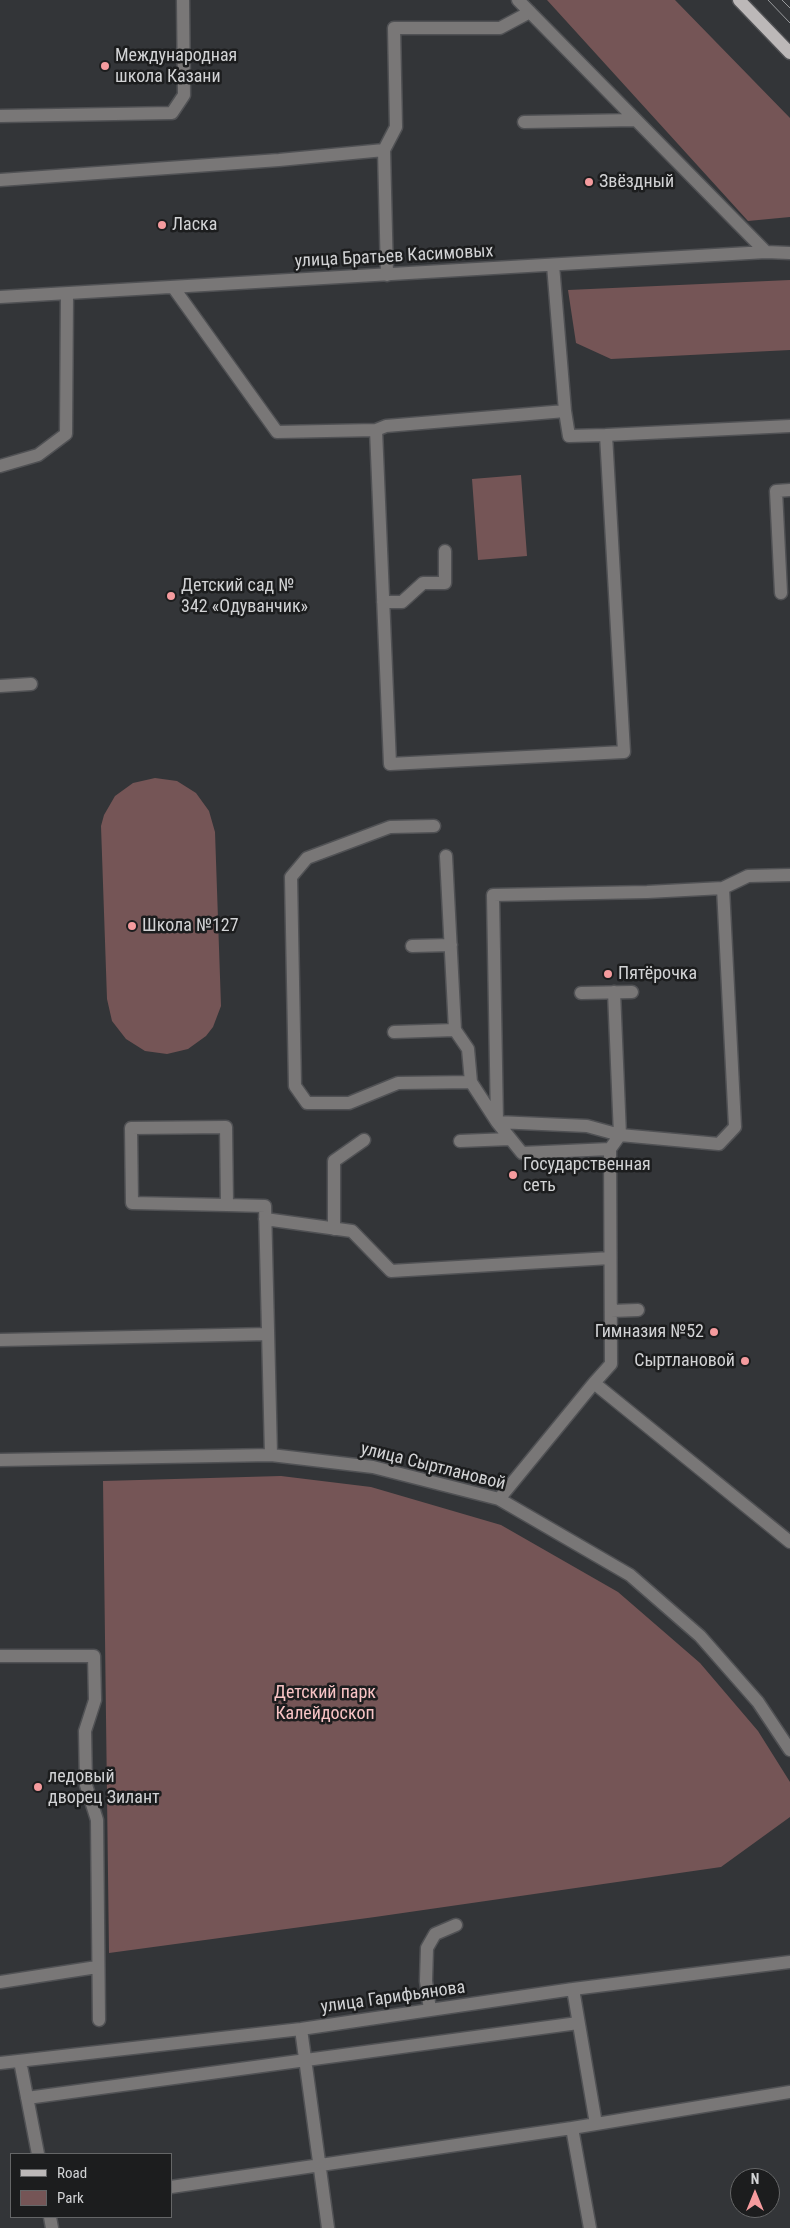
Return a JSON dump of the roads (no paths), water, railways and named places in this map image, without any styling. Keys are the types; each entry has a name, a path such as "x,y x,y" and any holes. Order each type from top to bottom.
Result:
{"main road":[{"path":"739,0 790,53"}],"street":[{"path":"0,116 172,113 184,95 183,0"},
{"path":"518,0 766,252"},
{"path":"387,275 384,150 396,127 394,28 500,28 530,12"},
{"path":"524,122 635,120"},
{"path":"0,180 279,160 384,150"},
{"name":"улица Братьев Касимовых","path":"0,297 766,252 790,253"},
{"path":"553,265 565,411 569,436 790,426"},
{"path":"173,287 277,432 376,430 386,426 565,411"},
{"path":"0,466 38,454 66,434 67,294"},
{"path":"376,430 390,764 624,752 606,435"},
{"path":"781,593 776,491 790,490"},
{"path":"383,602 402,602 423,583 444,583 445,551"},
{"path":"0,686 31,684"},
{"path":"434,826 390,827 307,858 291,878 295,1086 307,1103 349,1103 398,1084 471,1082"},
{"path":"446,856 455,1030 468,1049 471,1082 497,1122 522,1153 610,1149"},
{"path":"497,1122 493,895 723,888 748,876 790,875"},
{"path":"497,1122 587,1126 620,1135 719,1144 734,1127 723,888"},
{"path":"412,946 451,945"},
{"path":"499,1499 612,1364 610,1149 620,1135 614,992"},
{"path":"581,993 632,992"},
{"path":"394,1032 455,1030"},
{"path":"227,1205 226,1127 131,1128 132,1203 264,1206 271,1455"},
{"path":"460,1141 510,1138"},
{"path":"334,1229 334,1161 364,1140"},
{"path":"265,1219 352,1231 391,1271 610,1258"},
{"path":"611,1311 638,1310"},
{"path":"0,1340 268,1334"},
{"path":"594,1384 790,1542"},
{"name":"улица Сыртлановой","path":"0,1460 271,1455 373,1466 499,1499 630,1575 700,1636 758,1702 790,1750"},
{"path":"0,1656 94,1656 95,1700 85,1731 86,1785 97,1820 99,2020"},
{"path":"430,2010 426,1981 426,1948 435,1934 456,1925"},
{"name":"улица Гарифьянова","path":"0,2063 301,2029 572,1989 790,1962"},
{"path":"0,1982 97,1967"},
{"path":"572,1989 596,2124"},
{"path":"27,2098 306,2062 578,2023"},
{"path":"301,2029 321,2165 328,2228"},
{"path":"20,2061 38,2153"},
{"path":"172,2187 572,2128 790,2092"},
{"path":"572,2128 590,2228"}],"tram line":[{"path":"768,0 790,23"},
{"path":"782,0 790,8"}],"place":[{"name":"Международная школа Казани","path":"105,66"},
{"name":"Звёздный","path":"589,182"},
{"name":"Ласка","path":"162,225"},
{"name":"Детский сад № 342 «Одуванчик»","path":"171,596"},
{"name":"Школа №127","path":"132,926"},
{"name":"Пятёрочка","path":"608,974"},
{"name":"Государственная сеть","path":"513,1175"},
{"name":"Гимназия №52","path":"714,1332"},
{"name":"Сыртлановой","path":"745,1361"},
{"name":"ледовый дворец Зилант","path":"38,1787"}],"park label":[{"name":"Детский парк Калейдоскоп","path":"325,1704"}]}
